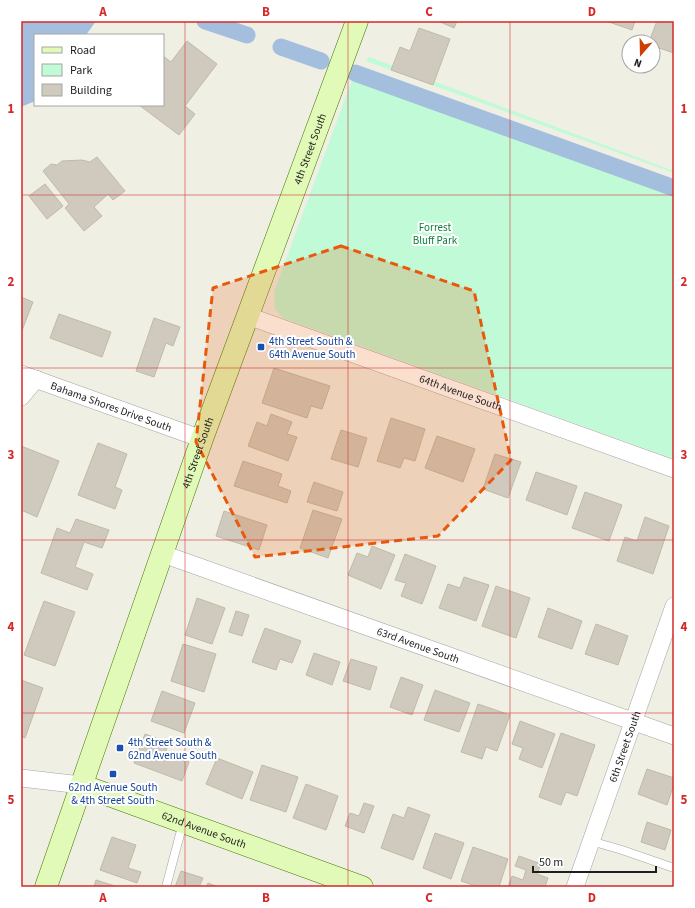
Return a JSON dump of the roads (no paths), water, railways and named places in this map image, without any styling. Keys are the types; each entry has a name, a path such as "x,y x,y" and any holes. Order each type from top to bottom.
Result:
{"street":[{"name":"4th Street South","path":"46,887 202,439 357,21"},
{"name":"64th Avenue South","path":"248,316 674,469"},
{"name":"Bahama Shores Drive South","path":"28,377 202,439"},
{"path":"21,397 28,377"},
{"name":"63rd Avenue South","path":"163,554 674,736"},
{"name":"6th Street South","path":"575,887 674,606"},
{"name":"62nd Avenue South","path":"21,778 81,785 362,887"}],"lane":[{"path":"166,887 183,822"},
{"path":"591,841 674,868"}],"water":[{"path":"21,21 96,21 87,34 34,34 34,101 21,107"}],"waterway":[{"path":"205,21 247,35"},
{"path":"281,47 321,61"},
{"path":"355,73 674,188"}],"place":[{"name":"4th Street South & 64th Avenue South","path":"261,347"},
{"name":"4th Street South & 62nd Avenue South","path":"120,748"},
{"name":"62nd Avenue South & 4th Street South","path":"113,774"}],"park label":[{"name":"Forrest Bluff Park","path":"435,233"}]}
